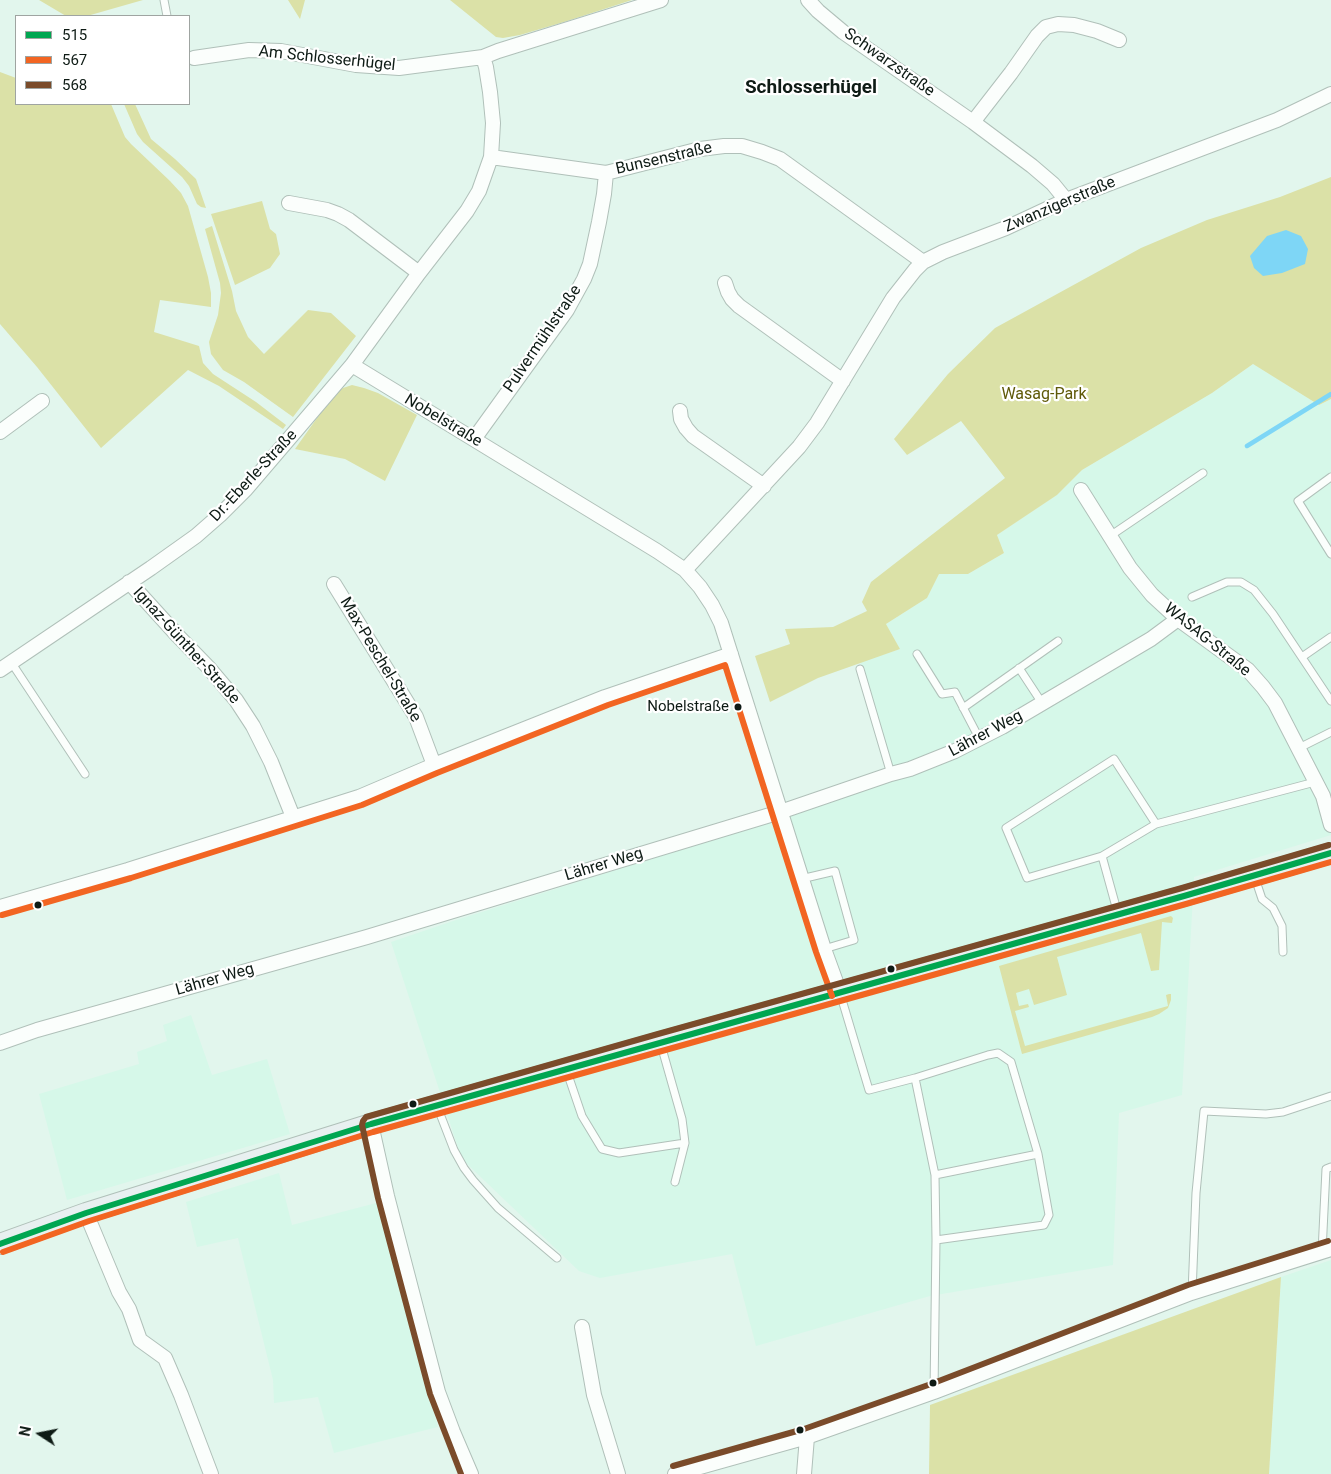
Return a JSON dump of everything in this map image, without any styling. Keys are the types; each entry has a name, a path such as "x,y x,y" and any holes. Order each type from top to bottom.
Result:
{"main road":[{"path":"0,1244 86,1213 370,1124 1118,915 1331,853"}],"street":[{"name":"Am Schlosserhügel","path":"191,57 249,50 282,51 356,65 399,68 483,57 661,0"},
{"name":"Schwarzstraße","path":"808,0 843,32 973,122 1032,166 1053,184 1066,200"},
{"path":"973,122 1037,36 1046,27 1058,24 1074,25 1119,40"},
{"name":"Dr.-Eberle-Straße","path":"5,666 196,536 246,489 352,366 467,211 479,191 491,157 493,123 490,92 483,57"},
{"name":"Zwanzigerstraße","path":"685,570 799,447 817,423 893,298 923,262 943,252 1006,228 1066,200 1276,120 1331,94"},
{"name":"Bunsenstraße","path":"491,157 606,173 700,149 742,146 780,159 923,262"},
{"name":"Pulvermühlstraße","path":"474,439 567,310 584,279 590,264 599,222 606,173"},
{"path":"288,203 327,210 349,220 419,274"},
{"path":"725,283 732,299 739,306 842,381"},
{"name":"Nobelstraße","path":"352,366 657,551 685,570 700,587 722,623 801,879 840,992"},
{"path":"0,432 42,401"},
{"path":"680,410 686,428 693,436 764,486"},
{"name":"WASAG-Straße","path":"1081,490 1130,568 1152,595 1178,618 1248,670 1275,703 1299,748 1327,808 1331,825"},
{"name":"Ignaz-Günther-Straße","path":"129,582 236,700 253,726 272,762 292,817"},
{"name":"Max-Peschel-Straße","path":"334,584 416,717 434,765"},
{"name":"Lährer Weg","path":"0,1043 37,1030 367,937 780,812 910,769 955,751 980,738 1151,639 1178,618"},
{"path":"0,908 128,870 359,797 605,697 731,654"},
{"path":"370,1124 438,1392 471,1474"},
{"path":"86,1213 119,1292 129,1309 140,1340 165,1358 211,1474"},
{"path":"675,1474 807,1437 934,1392 1192,1293 1327,1250"},
{"path":"582,1328 594,1396 618,1474"},
{"path":"804,1474 807,1437"}],"lane":[{"path":"164,0 167,15"},
{"path":"1110,536 1203,474"},
{"path":"1331,477 1298,501 1331,554"},
{"path":"1192,597 1227,582 1241,582 1254,590 1331,701"},
{"path":"1302,657 1331,637"},
{"path":"963,708 1058,641"},
{"path":"918,654 942,694 955,692 980,738"},
{"path":"5,666 85,774"},
{"path":"1019,668 1042,703"},
{"path":"860,669 891,774"},
{"path":"1299,748 1331,732"},
{"path":"1156,824 1114,759 1006,828 1027,878 1102,856 1156,824 1315,782"},
{"path":"1102,856 1118,915"},
{"path":"801,879 835,870 854,940 824,949"},
{"path":"1255,875 1262,899 1273,908 1282,926 1283,952"},
{"path":"840,992 869,1090 998,1053 1011,1062 1038,1154 1049,1216 1044,1225 936,1240"},
{"path":"660,1042 682,1119 685,1143 675,1182"},
{"path":"566,1068 582,1116 602,1148 619,1153 685,1143"},
{"path":"915,1078 935,1175 934,1392"},
{"path":"1192,1293 1196,1193 1204,1111 1266,1114 1283,1112 1331,1096"},
{"path":"437,1105 454,1150 473,1180 498,1208 557,1258"},
{"path":"935,1175 1038,1154"},
{"path":"1327,1250 1326,1169 1331,1168"}],"shaded area":[{"path":"1253,364 1319,405 1331,399 1331,835 1194,877 1182,1095 1119,1113 1113,1265 930,1296 756,1346 732,1254 600,1278 579,1271 461,1157 391,942 754,827 895,779 860,662 900,649 886,624 927,598 939,574 968,574 1004,553 997,535 1057,495 1082,470 1212,393"},
{"path":"191,1015 212,1075 267,1059 290,1134 67,1200 39,1094 139,1064 137,1052 167,1041 163,1025"},
{"path":"279,1173 292,1225 380,1202 407,1314 438,1427 334,1453 318,1397 274,1403 273,1380 238,1238 197,1247 186,1202"},
{"path":"1331,1260 1331,1474 1269,1474 1281,1277"}],"green space":[{"path":"39,0 143,0 90,15 64,15"},
{"path":"288,0 305,0 300,19"},
{"path":"450,0 632,0 520,35 503,38 496,37"},
{"path":"0,72 15,78 15,105 111,105 125,137 181,193 188,206 208,277 211,307 160,300 154,332 199,346 203,363 213,374 256,402 286,425 283,429 219,386 188,370 101,448 37,367 0,324"},
{"path":"124,105 135,105 151,139 196,179 206,208 197,204 189,186 182,177 143,142 137,134"},
{"name":"Wasag-Park","path":"1331,177 1331,399 1319,405 1253,364 1212,393 1082,470 1057,495 997,535 1004,553 968,574 939,574 927,598 886,624 900,649 818,678 770,702 755,656 790,644 785,629 833,627 867,611 862,602 871,582 1005,478 961,421 907,455 894,439 948,374 995,328 1141,248 1207,220 1280,197"},
{"path":"262,201 270,229 276,234 280,254 270,268 235,285 211,214"},
{"path":"212,226 232,291 236,311 248,337 264,354 308,310 331,313 356,336 293,417 244,382 223,370 211,354 209,342 218,315 221,293 205,229"},
{"path":"352,385 378,393 417,415 385,481 345,459 295,449 334,394"},
{"path":"1171,916 1173,918 1172,923 1162,922 1159,970 1151,971 1141,933 1057,957 1067,995 1034,1005 1029,989 1016,993 1019,1006 1028,1004 1029,1007 1015,1011 1025,1046 1168,1006 1166,995 1171,994 1168,1008 1152,1017 1022,1054 999,966"},
{"path":"1281,1277 1269,1474 929,1474 930,1405"}],"water":[{"path":"1286,230 1301,236 1308,249 1305,264 1282,273 1263,276 1254,268 1250,256 1267,236"}],"waterway":[{"path":"1247,446 1331,394"}],"transit line":[{"name":"567","path":"2,915 131,878 362,805 608,705 725,665 816,952 832,996"},
{"name":"568","path":"461,1474 430,1394 378,1198 362,1125 366,1117 1329,845"},
{"name":"515","path":"0,1244 86,1213 371,1124 1331,853"},
{"name":"567","path":"3,1252 89,1221 373,1132 1331,862"},
{"name":"568","path":"673,1466 804,1429 931,1384 1188,1285 1328,1241"}],"place":[{"name":"Nobelstraße","path":"738,707"}],"district":[{"name":"Schlosserhügel","path":"811,88"}]}
